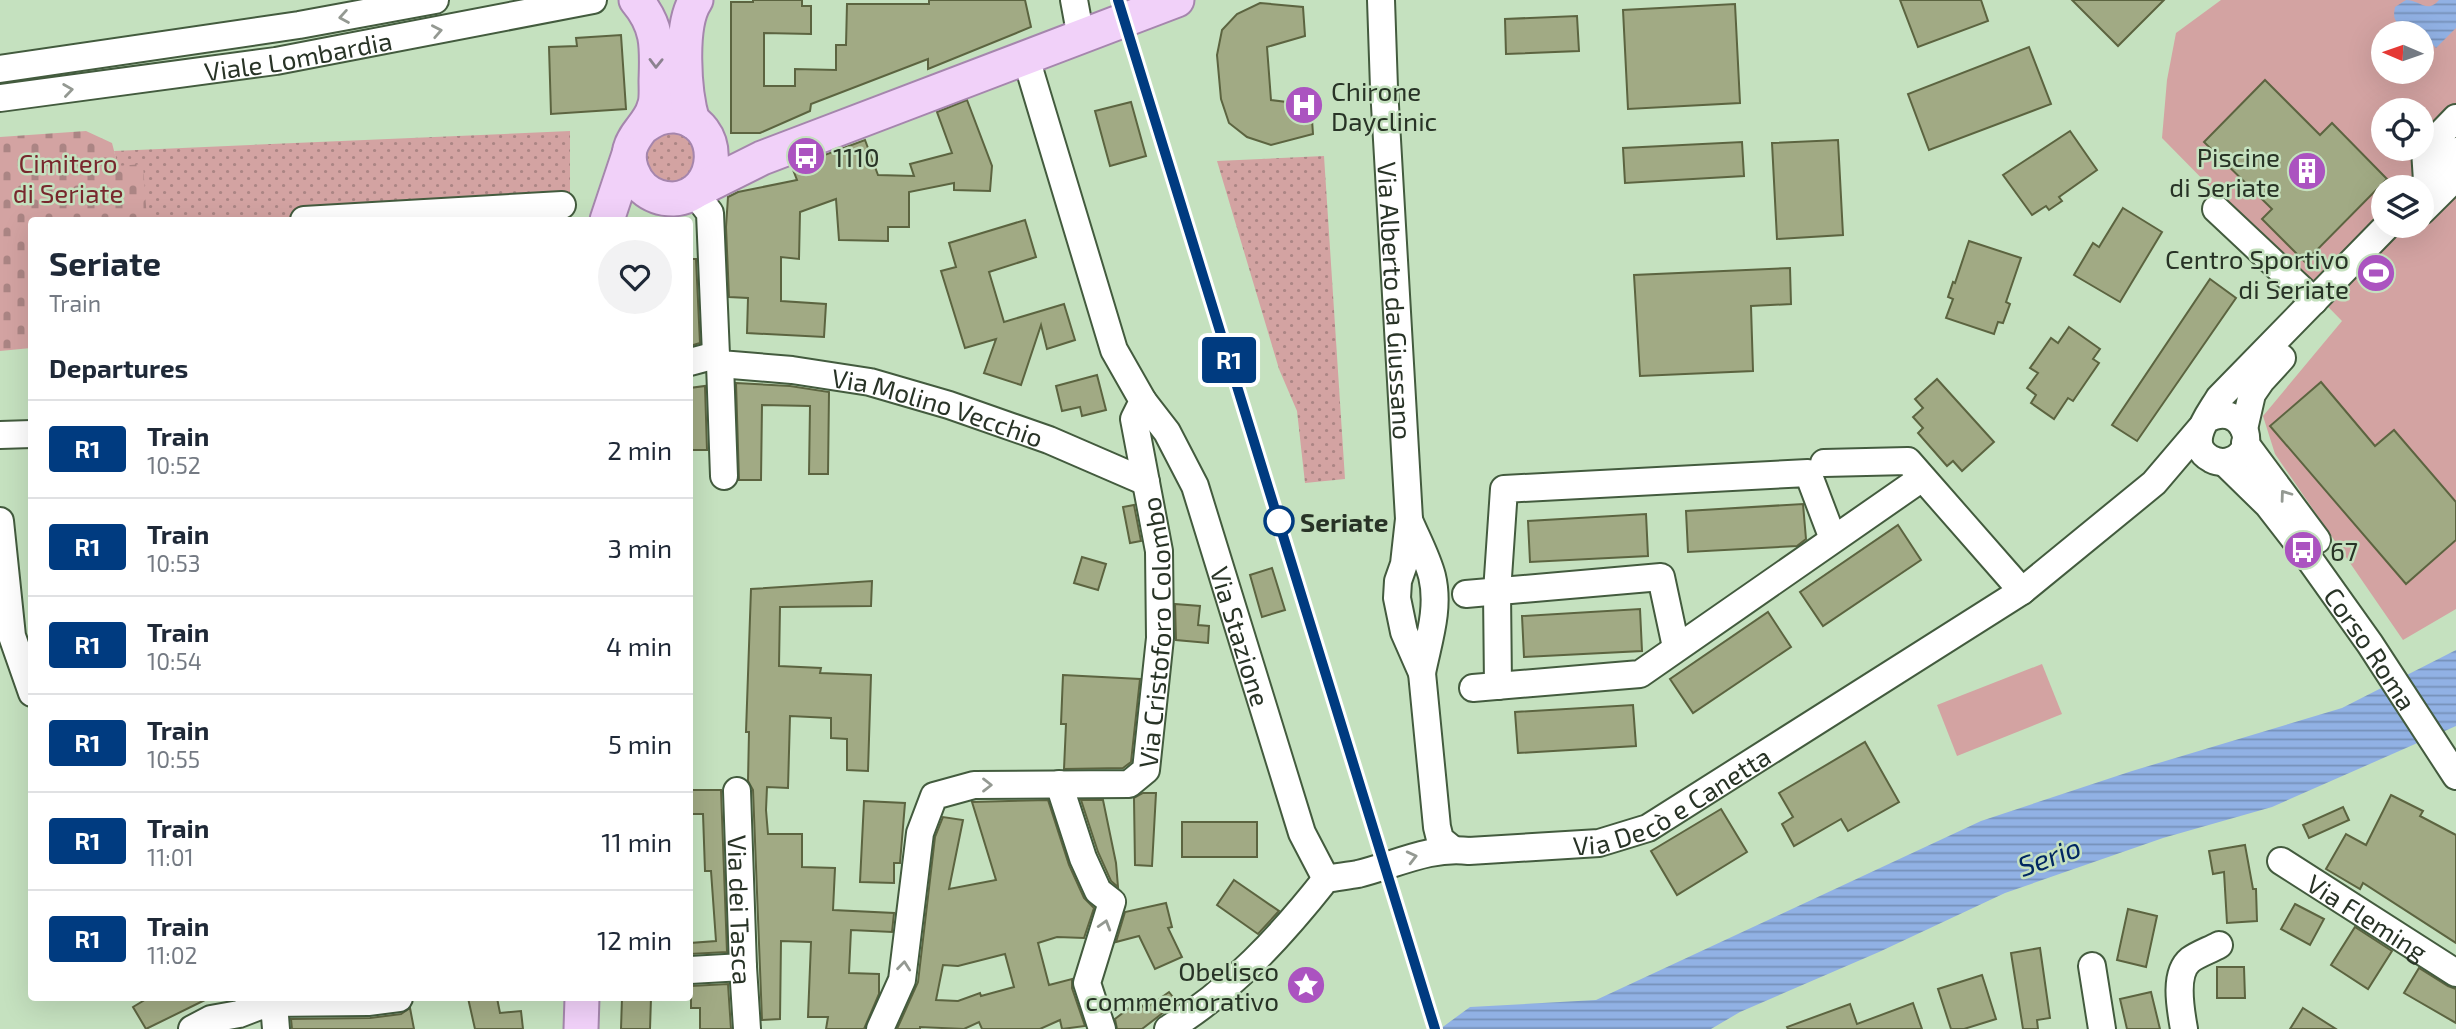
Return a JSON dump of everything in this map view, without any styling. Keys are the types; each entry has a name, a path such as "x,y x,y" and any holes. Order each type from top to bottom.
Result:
{"main road":[{"path":"608,217 636,141 654,108 657,50 655,34 646,12 636,0"},
{"path":"696,0 687,17 685,87 701,131 712,163 709,174 682,196 657,197 645,190 636,180 631,168 636,141 653,120 666,116 680,117 701,131 738,153 762,158"},
{"path":"646,217 682,196 762,158 1177,0"},
{"path":"582,1001 582,1029"}],"street":[{"name":"Viale Lombardia","path":"0,69 299,25 435,0"},
{"name":"Viale Lombardia","path":"0,98 276,61 493,10 593,0"},
{"path":"1074,0 1081,38"},
{"name":"Via Alberto da Giussano","path":"1381,0 1409,519 1415,563"},
{"path":"276,61 276,46 299,25"},
{"path":"1026,58 1114,350 1143,401"},
{"path":"2424,175 2425,150 2456,118"},
{"path":"2433,175 2456,151"},
{"path":"2434,199 2456,177"},
{"path":"682,196 710,213 724,476"},
{"path":"356,217 562,205"},
{"path":"2216,209 2314,301"},
{"name":"Via Decò e Canetta","path":"1326,879 1358,874 1451,848 1469,851 1599,843 1648,828 2022,591 2209,441 2219,398 2375,238"},
{"path":"2209,441 2238,456 2245,436 2252,394 2261,381 2397,238"},
{"name":"Via Molino Vecchio","path":"693,362 718,359 870,382 949,405 1049,440 1146,482"},
{"name":"Via Cristoforo Colombo","path":"880,1029 902,980 920,833 934,796 974,785 1129,784 1146,770 1160,638 1159,551 1134,419 1143,401"},
{"name":"Via Stazione","path":"1143,401 1167,432 1195,486 1302,833 1326,879"},
{"name":"Corso Roma","path":"2375,637 2268,505 2209,441 2213,416 2228,415 2241,422 2245,436 2375,637 2454,765"},
{"path":"0,435 28,434"},
{"path":"1824,463 1908,461 2022,591"},
{"path":"1833,539 1808,473 1504,489 1497,592 1485,687 1640,674 1922,478"},
{"path":"0,521 28,670"},
{"path":"1422,673 1404,632 1396,598 1398,582 1415,563 1435,596 1434,620 1422,673 1437,827 1440,839 1451,848"},
{"path":"1466,594 1661,578 1676,647"},
{"path":"1404,632 1420,636 1430,632"},
{"path":"1059,784 1083,858 1098,891 1112,902 1087,983 1099,1021"},
{"name":"Via dei Tasca","path":"737,791 747,1029"},
{"name":"Via Fleming","path":"2281,861 2456,973"},
{"path":"1168,1029 1189,1016 1265,952 1326,879"},
{"path":"2184,1029 2181,1014 2181,975 2188,961 2219,945"},
{"path":"2092,966 2102,1029"},
{"path":"693,970 743,967"},
{"path":"192,1029 211,1019 239,1014 264,1001"},
{"path":"267,1001 275,1016 276,1029"}],"green space":[{"name":"Centro Sportivo di Seriate","path":"2221,0 2456,0 2456,609 2403,640 2275,454 2263,416 2342,321 2162,138 2167,80 2176,33"},
{"name":"Cimitero di Seriate","path":"86,131 112,143 118,166 143,164 147,217 28,217 28,348 0,351 0,137"},
{"path":"570,131 570,217 145,217 118,166 114,151"},
{"path":"671,132 688,140 696,157 688,174 671,182 654,174 646,157 654,140"},
{"path":"1324,156 1345,479 1305,483 1297,411 1279,369 1217,161"},
{"path":"2042,664 2062,714 1957,756 1937,705"}],"water":[{"path":"2406,0 2431,6 2439,0 2456,0 2456,28 2436,48 2434,21 2396,21 2395,7"},
{"name":"Serio","path":"2456,650 2456,726 2272,807 2163,838 2005,893 1879,952 1740,1012 1711,1029 1440,1029 1470,1007 1596,1000 1981,821 2132,771 2342,708"}],"building":[{"path":"802,0 802,6 811,6 811,34 764,33 764,86 795,86 795,69 836,70 836,45 846,45 847,4 929,4 929,0 1025,0 1031,27 928,69 928,59 811,104 810,111 760,133 731,133 731,2"},
{"path":"1900,0 1981,0 1988,21 1918,47"},
{"path":"2072,0 2164,0 2118,46"},
{"path":"1260,3 1303,7 1305,36 1267,47 1271,100 1311,105 1313,134 1271,145 1247,137 1229,123 1221,99 1217,55 1222,30 1237,14"},
{"path":"1735,4 1740,103 1628,109 1623,10"},
{"path":"1577,16 1579,51 1506,54 1505,19"},
{"path":"621,35 626,109 551,114 549,47 577,46 576,38"},
{"path":"2029,47 2051,104 1929,150 1908,94"},
{"name":"Piscine di Seriate","path":"2265,80 2320,135 2332,123 2383,175 2371,175 2371,195 2305,262 2262,219 2272,209 2204,142"},
{"path":"967,100 992,166 990,191 954,190 954,183 909,192 909,227 888,227 888,241 839,240 836,199 800,212 799,259 781,257 781,301 826,304 824,337 747,333 748,298 729,297 726,227 728,197 738,192 797,180 792,167 865,140 878,175 914,176 910,164 952,153 937,112"},
{"path":"1131,102 1146,156 1110,166 1095,111"},
{"path":"2070,131 2097,170 2059,197 2062,201 2049,210 2046,206 2032,215 2003,175"},
{"path":"1838,140 1843,235 1777,239 1772,143"},
{"path":"1742,142 1744,176 1625,183 1623,148"},
{"path":"2123,208 2162,232 2120,302 2074,275 2093,243 2099,247"},
{"path":"1025,220 1036,257 989,272 1004,322 1064,304 1075,340 1047,349 1041,325 1021,385 984,373 996,339 965,348 941,271 956,267 949,243"},
{"path":"1969,241 2021,258 2006,302 2010,304 2003,323 1998,322 1994,334 1946,318 1953,299 1948,297"},
{"path":"693,259 696,259 700,343 693,345"},
{"path":"1790,268 1791,304 1751,306 1753,371 1640,376 1634,275"},
{"path":"2210,279 2236,298 2137,441 2112,425"},
{"path":"2069,327 2100,349 2093,359 2099,363 2073,401 2068,398 2054,419 2031,403 2036,395 2027,388 2038,373 2030,368 2051,338 2058,343"},
{"path":"1097,375 1106,410 1082,416 1080,407 1062,411 1056,386"},
{"path":"1937,379 1994,442 1962,471 1953,461 1947,466 1918,433 1923,428 1913,417 1923,408 1915,399"},
{"path":"2321,382 2375,446 2394,430 2456,502 2456,540 2406,584 2270,426"},
{"path":"736,383 790,386 829,392 828,474 809,474 810,406 762,405 761,480 739,480"},
{"path":"705,386 707,450 693,450 693,388"},
{"path":"1803,504 1806,539 1797,546 1688,552 1686,511"},
{"path":"1134,505 1141,541 1130,543 1123,507"},
{"path":"1646,514 1648,556 1530,562 1528,521"},
{"path":"1898,525 1921,560 1823,626 1800,592"},
{"path":"1082,557 1106,564 1098,590 1074,583"},
{"path":"1272,568 1285,610 1262,617 1250,575"},
{"path":"872,581 871,606 780,607 779,666 821,668 820,673 871,675 868,771 847,770 847,739 831,738 831,718 790,716 788,788 767,787 766,810 768,834 802,834 802,867 835,868 833,910 894,913 892,932 851,930 849,973 879,974 879,994 864,1029 826,1029 828,1017 808,1017 811,942 781,941 780,1019 762,1020 753,790 748,781 749,732 746,732 751,589"},
{"path":"1175,604 1200,606 1198,625 1209,626 1208,643 1176,640"},
{"path":"1640,609 1642,651 1524,657 1522,616"},
{"path":"1768,612 1791,647 1693,713 1670,679"},
{"path":"1063,675 1140,679 1131,762 1123,768 1064,769 1066,724 1061,724"},
{"path":"1633,705 1636,746 1518,753 1515,712"},
{"path":"1865,742 1899,802 1848,831 1841,819 1794,846 1782,824 1793,817 1779,793"},
{"path":"693,790 721,790 727,952 693,954 693,943 716,941 711,871 705,871 703,814 693,814"},
{"path":"1143,793 1156,793 1152,866 1135,865 1134,798"},
{"path":"2391,795 2423,811 2420,816 2456,835 2456,943 2363,883 2360,889 2326,869 2346,834 2366,845"},
{"path":"1048,800 1069,865 1084,898 1094,908 1084,938 1057,937 1038,943 1049,985 1072,979 1072,988 1085,1026 1062,1029 1060,1020 1040,1029 982,1029 979,1022 964,1029 897,1029 918,982 935,837 943,817 963,820 949,889 996,880 972,802","holes":["1005,954 1014,987 981,996 980,993 958,1001 936,1000 943,965 958,966"]},
{"path":"1081,800 1103,800 1116,863 1118,887 1111,881 1098,852"},
{"path":"864,801 905,803 900,863 894,863 894,883 860,882"},
{"path":"2343,807 2349,820 2309,838 2303,825"},
{"path":"1721,809 1747,852 1677,895 1651,851"},
{"path":"1182,822 1257,822 1257,857 1182,857"},
{"path":"2245,845 2253,889 2256,889 2257,921 2227,923 2224,872 2213,874 2209,851"},
{"path":"1234,880 1279,911 1258,934 1217,905"},
{"path":"1166,903 1172,927 1168,928 1182,957 1155,969 1139,936 1116,942 1125,912"},
{"path":"2295,904 2324,919 2310,945 2281,929"},
{"path":"2128,909 2157,916 2146,967 2117,960"},
{"path":"2355,927 2392,951 2368,989 2331,965"},
{"path":"2040,948 2050,1018 2037,1020 2038,1029 2023,1029 2011,953"},
{"path":"2217,967 2244,967 2245,998 2217,998"},
{"path":"2419,968 2456,989 2456,1023 2404,993"},
{"path":"1982,975 1996,1019 1964,1029 1951,1029 1938,989"},
{"path":"728,984 731,1029 700,1029 700,1008 691,1008 693,986"},
{"path":"1169,992 1177,1002 1142,1029 1117,1029 1115,1019 1138,1001 1145,1009"},
{"path":"2151,992 2160,1029 2127,1029 2120,999"},
{"path":"143,1001 203,1001 146,1029 133,1007"},
{"path":"469,1001 498,1001 500,1013 521,1011 523,1029 475,1029"},
{"path":"622,1001 651,1001 650,1029 621,1029"},
{"path":"1913,1003 1922,1029 1787,1027 1850,1004 1857,1024"},
{"path":"410,1008 414,1029 292,1029 291,1019 370,1018 401,1014"},
{"path":"2303,1008 2336,1029 2290,1029"}],"railway":[{"path":"1118,0 1435,1029"}],"train":[{"name":"R1","path":"1118,0 1435,1029"}],"place":[{"name":"Chirone Dayclinic","path":"1304,105"},
{"name":"1110","path":"806,156"},
{"name":"Piscine di Seriate","path":"2307,171"},
{"name":"Centro Sportivo di Seriate","path":"2376,273"},
{"name":"Seriate","path":"1279,521"},
{"name":"67","path":"2303,550"},
{"name":"Obelisco commemorativo","path":"1306,985"}]}
